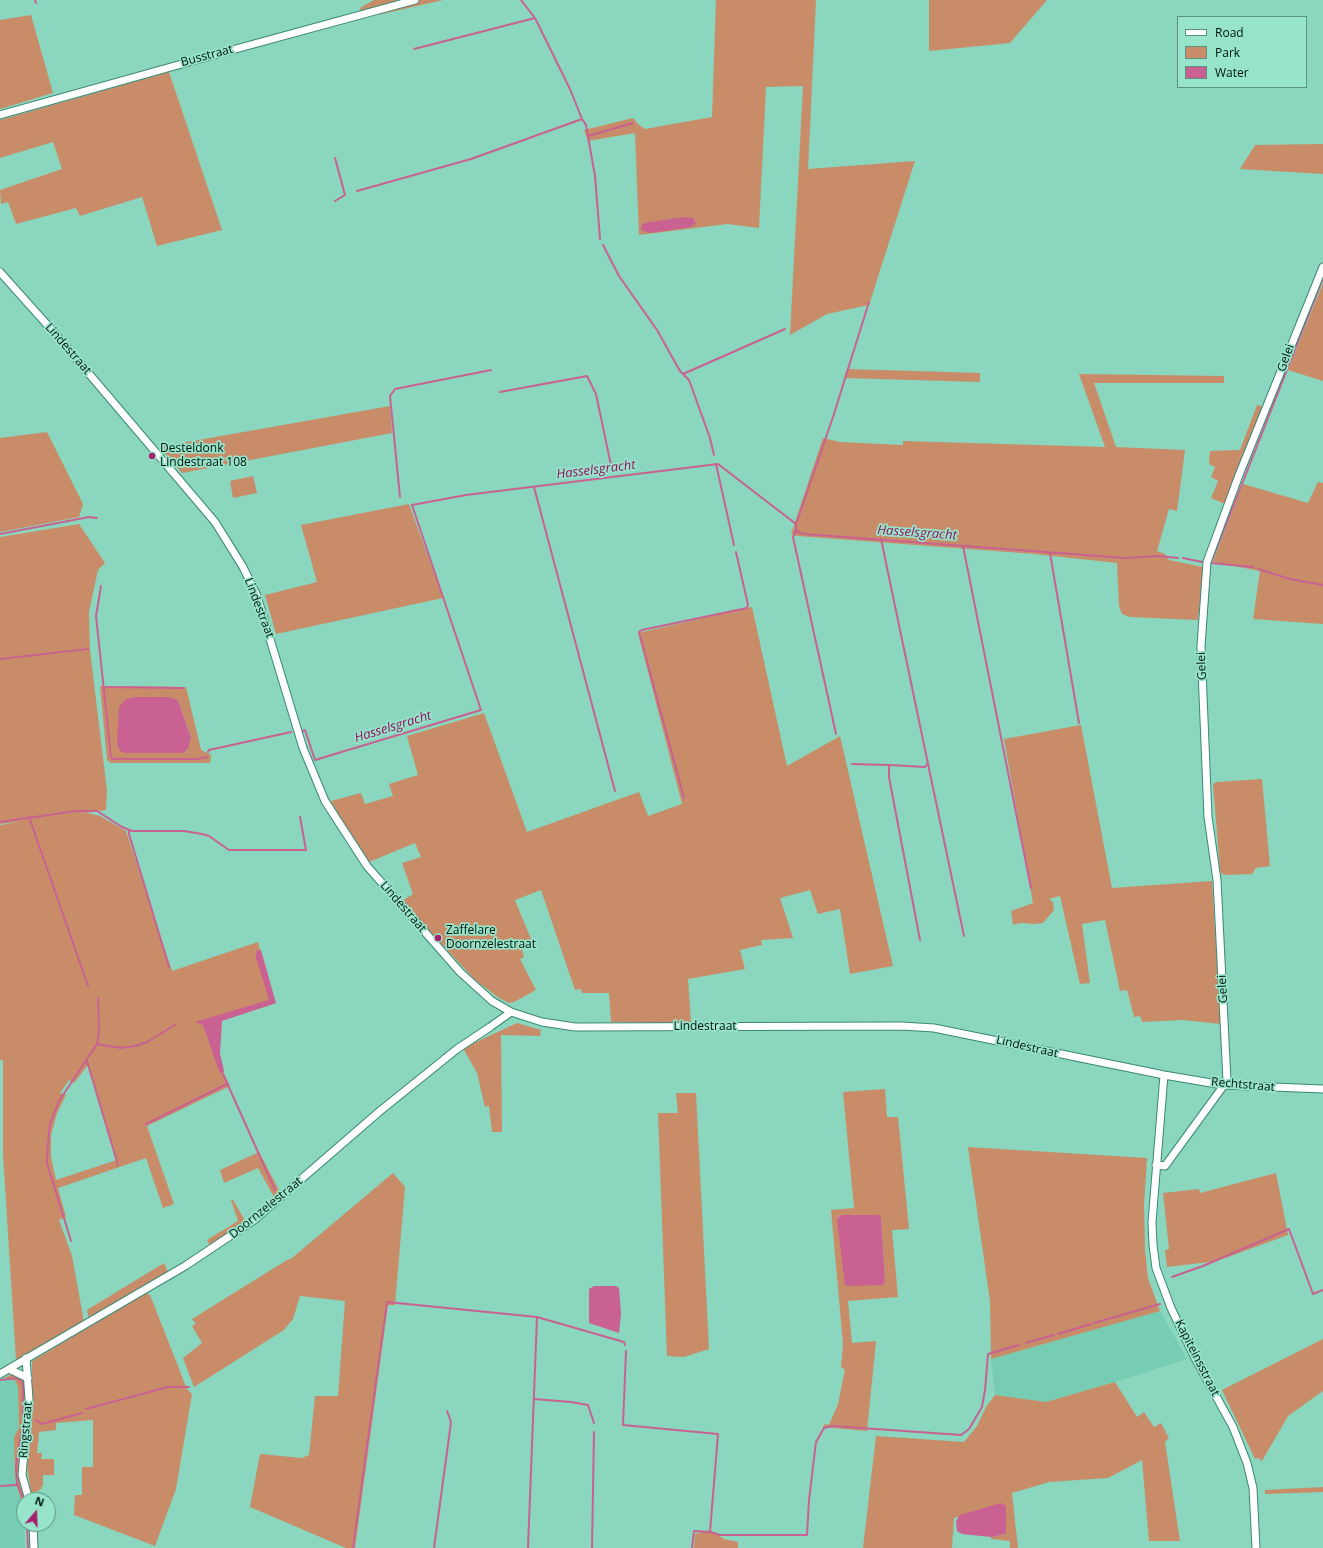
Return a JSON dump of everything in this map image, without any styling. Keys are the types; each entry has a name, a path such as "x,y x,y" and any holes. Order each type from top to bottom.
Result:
{"street":[{"name":"Busstraat","path":"0,115 198,59 416,0"},
{"name":"Gelei","path":"1223,1085 1227,1081 1223,980 1217,880 1208,817 1201,646 1206,569 1214,541 1239,475 1323,267"},
{"name":"Lindestraat","path":"0,272 51,329 215,522 243,567 257,596 303,748 324,802 367,866 468,981 492,1001 511,1012 542,1022 576,1027 902,1026 934,1028 1164,1075"},
{"name":"Doornzelestraat","path":"0,1374 185,1266 254,1220 380,1111 451,1053 511,1012"},
{"name":"Rechtstraat","path":"1164,1075 1223,1085 1323,1089"},
{"name":"Kapiteinsstraat","path":"1164,1075 1152,1222 1156,1268 1171,1308 1195,1358 1233,1427 1247,1463 1253,1488 1256,1548"},
{"path":"1156,1165 1165,1166 1223,1085"},
{"name":"Ringstraat","path":"26,1358 28,1378 28,1418 22,1475 27,1492"},
{"path":"9,1369 28,1378"},
{"path":"33,1532 34,1548"}],"shaded area":[{"path":"1160,1311 1187,1359 1046,1402 995,1395 991,1359"},
{"path":"4,1378 15,1380 18,1387 19,1428 14,1437 15,1477 19,1492 16,1492 16,1532 25,1532 25,1548 0,1548 0,1380"}],"green space":[{"path":"374,0 443,0 378,15 376,8 361,11 360,8"},
{"path":"716,0 816,0 808,169 915,161 869,305 827,314 790,335 803,86 766,87 759,228 727,224 639,235 635,133 588,141 584,130 633,118 645,129 712,117"},
{"path":"929,0 1047,0 1010,43 929,51"},
{"path":"31,15 53,93 0,109 0,20"},
{"path":"169,72 222,230 157,246 142,197 80,216 76,208 16,224 8,202 1,204 0,190 62,169 53,142 0,158 0,120"},
{"path":"1323,144 1323,174 1240,169 1255,145"},
{"path":"1323,283 1323,381 1288,370"},
{"path":"847,369 980,373 980,382 844,378"},
{"path":"1079,374 1224,376 1224,383 1094,383 1116,447 1185,450 1177,511 1169,509 1157,551 1165,554 1169,560 1203,567 1198,620 1130,617 1122,614 1119,606 1117,563 1034,554 798,536 791,534 823,438 840,442 903,445 903,441 1105,447"},
{"path":"1257,405 1264,407 1225,504 1211,498 1218,481 1211,477 1215,467 1209,464 1210,451 1240,450"},
{"path":"390,406 392,433 182,473 159,447"},
{"path":"47,432 83,504 79,517 0,532 0,438"},
{"path":"253,476 257,493 233,498 230,481"},
{"path":"1318,482 1323,483 1323,624 1253,619 1260,571 1213,562 1243,484 1308,503"},
{"path":"409,504 443,598 276,634 265,595 317,582 301,525"},
{"path":"79,524 105,563 98,570 89,612 90,650 107,791 106,810 79,814 88,813 100,816 126,831 172,971 258,942 274,1004 220,1021 217,1059 230,1086 147,1126 174,1204 163,1208 146,1158 58,1188 66,1217 59,1220 72,1256 84,1322 16,1360 3,1155 3,1060 0,1060 0,825 18,822 0,824 0,537","holes":["88,1065 117,1160 56,1180 51,1157 51,1135 57,1113 66,1095 60,1093 69,1080 74,1083"]},
{"path":"752,607 787,766 840,736 893,966 850,974 840,909 818,914 810,890 780,898 793,938 761,940 762,945 740,950 745,969 688,979 691,1023 611,1022 609,993 582,993 581,989 575,990 541,890 515,900 533,944 522,950 524,957 520,959 536,990 514,1002 509,1003 499,998 475,980 402,901 413,894 402,863 421,857 415,843 369,862 331,801 361,793 365,804 393,796 389,784 418,775 407,736 484,713 527,832 639,792 648,816 682,804 638,633"},
{"path":"100,686 186,687 201,750 211,755 210,763 111,763 107,760","holes":["178,700 191,738 188,749 185,753 126,753"]},
{"path":"1081,725 1112,888 1212,881 1221,1024 1182,1020 1142,1022 1140,1016 1134,1017 1127,990 1120,991 1105,920 1082,924 1090,983 1080,984 1060,896 1049,899 1053,902 1054,910 1043,923 1021,923 1013,925 1011,911 1033,903 1004,739"},
{"path":"1262,779 1270,866 1256,868 1252,874 1222,874 1220,870 1213,784 1217,782"},
{"path":"517,1023 541,1030 540,1036 501,1035 502,1132 492,1132 489,1106 485,1107 477,1073 463,1048"},
{"path":"885,1089 887,1117 898,1117 909,1229 892,1230 898,1297 848,1301 852,1343 876,1341 867,1431 823,1427 825,1424 829,1425 838,1404 845,1369 841,1368 843,1344 831,1210 854,1208 843,1092","holes":["841,1215 878,1215 881,1218 885,1281 837,1219"]},
{"path":"676,1093 696,1093 709,1349 684,1357 667,1356 658,1113 678,1113"},
{"path":"968,1147 1147,1158 1144,1205 1145,1250 1148,1278 1160,1311 991,1359 990,1301"},
{"path":"259,1152 280,1192 274,1197 258,1168 224,1183 220,1170"},
{"path":"393,1173 405,1187 395,1305 388,1305 355,1548 346,1548 250,1507 260,1454 302,1458 309,1455 315,1396 338,1396 345,1301 300,1296 293,1319 284,1330 194,1387 183,1358 202,1343 192,1326 196,1324 192,1319 292,1258"},
{"path":"1276,1173 1288,1235 1210,1262 1167,1267 1165,1250 1169,1249 1163,1193 1199,1189 1200,1193"},
{"path":"231,1200 233,1200 246,1222 210,1246 207,1240 238,1221"},
{"path":"164,1263 168,1272 89,1319 87,1310"},
{"path":"146,1293 150,1295 187,1389 192,1394 176,1489 155,1546 74,1515 75,1495 82,1495 82,1467 93,1467 93,1420 56,1423 56,1430 39,1432 37,1453 42,1453 41,1459 54,1459 54,1475 43,1475 43,1485 40,1490 31,1492 27,1467 32,1424 32,1361"},
{"path":"1323,1339 1323,1391 1288,1416 1262,1461 1258,1458 1255,1459 1222,1390"},
{"path":"12,1374 24,1380 27,1393 20,1458 26,1492 19,1492 15,1477 14,1437 19,1428 18,1387 15,1380 4,1378"},
{"path":"1115,1382 1137,1417 1144,1412 1154,1427 1161,1423 1169,1438 1165,1442 1180,1541 1149,1541 1142,1460 1108,1478 1049,1482 1012,1493 1018,1548 1010,1548 1010,1541 991,1539 991,1537 1006,1534 958,1517 954,1518 952,1548 863,1548 876,1436 964,1442 977,1426 986,1407 995,1395 1046,1402"},
{"path":"1323,1487 1323,1492 1265,1494 1265,1490"},
{"path":"710,1530 724,1539 738,1542 738,1548 694,1548 695,1534"}],"water":[{"path":"685,217 693,218 696,223 693,226 685,228 650,233 641,230 642,224"},
{"path":"137,697 168,697 178,700 191,738 188,749 184,753 126,753 120,751 117,744 119,707 126,699"},
{"path":"261,950 276,1003 222,1021 220,1053 224,1071 222,1074 219,1071 203,1025 195,1022 269,1000 256,958 256,951"},
{"path":"841,1215 878,1215 881,1217 885,1281 883,1285 845,1285 837,1219"},
{"path":"594,1286 616,1286 619,1288 621,1314 619,1333 589,1323 589,1289"},
{"path":"1001,1503 1006,1506 1006,1534 991,1537 962,1534 957,1531 956,1521 960,1515"}],"waterway":[{"path":"521,0 535,18"},
{"path":"414,49 535,18 570,89 582,119"},
{"path":"357,191 471,159 582,119 586,125 595,176 600,239"},
{"path":"588,136 633,123"},
{"path":"335,158 345,195 335,201"},
{"path":"603,245 619,276 657,330 680,371 689,380 710,438 714,455"},
{"path":"1211,563 1323,278"},
{"path":"796,524 833,417 869,302"},
{"path":"683,374 785,329"},
{"path":"400,497 390,396 395,389 491,370"},
{"path":"500,392 587,376 596,394 612,470"},
{"path":"716,464 734,545"},
{"name":"Hasselsgracht","path":"303,731 305,730 315,760 481,710 412,505 466,495 718,464 796,524 796,531 804,534 1125,558 1159,556 1178,558"},
{"path":"534,487 615,791"},
{"path":"0,534 89,517 97,518"},
{"path":"796,531 793,537 836,734"},
{"path":"881,539 964,936"},
{"path":"963,546 1031,888"},
{"path":"684,798 639,632 642,630 747,608 748,605 736,552"},
{"path":"1050,553 1079,723"},
{"name":"Hasselsgracht","path":"1183,558 1202,562"},
{"name":"Hasselsgracht","path":"1211,563 1253,567"},
{"name":"Hasselsgracht","path":"1258,569 1290,579 1323,585"},
{"name":"Hasselsgracht","path":"101,586 96,616 111,757 113,759 198,759 207,757"},
{"path":"0,659 88,649"},
{"path":"104,687 183,688"},
{"name":"Hasselsgracht","path":"208,752 209,750 291,732"},
{"path":"920,940 889,777 889,765 925,767 928,763"},
{"path":"852,764 889,765"},
{"path":"0,822 76,811 97,811 122,827 132,831 184,831 202,834 209,836 229,850 306,850 300,817"},
{"path":"29,817 88,986"},
{"path":"129,830 169,967"},
{"path":"71,1241 47,1163 50,1124 59,1101 97,1044 99,1031 98,998"},
{"path":"97,1044 121,1048 135,1046 147,1042 175,1025"},
{"path":"87,1061 118,1165"},
{"path":"223,1074 275,1190"},
{"path":"146,1124 227,1084"},
{"path":"1172,1277 1203,1266 1289,1229 1313,1294 1323,1290"},
{"path":"353,1548 387,1302 537,1317 624,1342 625,1345"},
{"path":"1094,1323 1160,1304"},
{"path":"528,1548 537,1317"},
{"path":"1058,1334 1091,1324"},
{"path":"1026,1343 1054,1335"},
{"path":"626,1351 623,1425 718,1434 710,1532 720,1535 807,1535 809,1500 816,1442 824,1428 833,1426 961,1435 969,1429 982,1407 988,1354 1019,1345"},
{"path":"0,1380 18,1378 23,1384 23,1422 16,1466 17,1484 20,1492"},
{"path":"86,1409 168,1387 189,1387"},
{"path":"534,1399 588,1405 594,1423"},
{"path":"434,1548 451,1422 447,1411"},
{"path":"36,1420 42,1424 82,1413"},
{"path":"592,1548 594,1432"},
{"path":"0,1486 16,1485"},
{"path":"692,1548 694,1531 710,1532"},
{"path":"27,1532 28,1548"}],"place":[{"name":"Desteldonk Lindestraat 108","path":"152,456"},
{"name":"Zaffelare Doornzelestraat","path":"438,938"}]}
